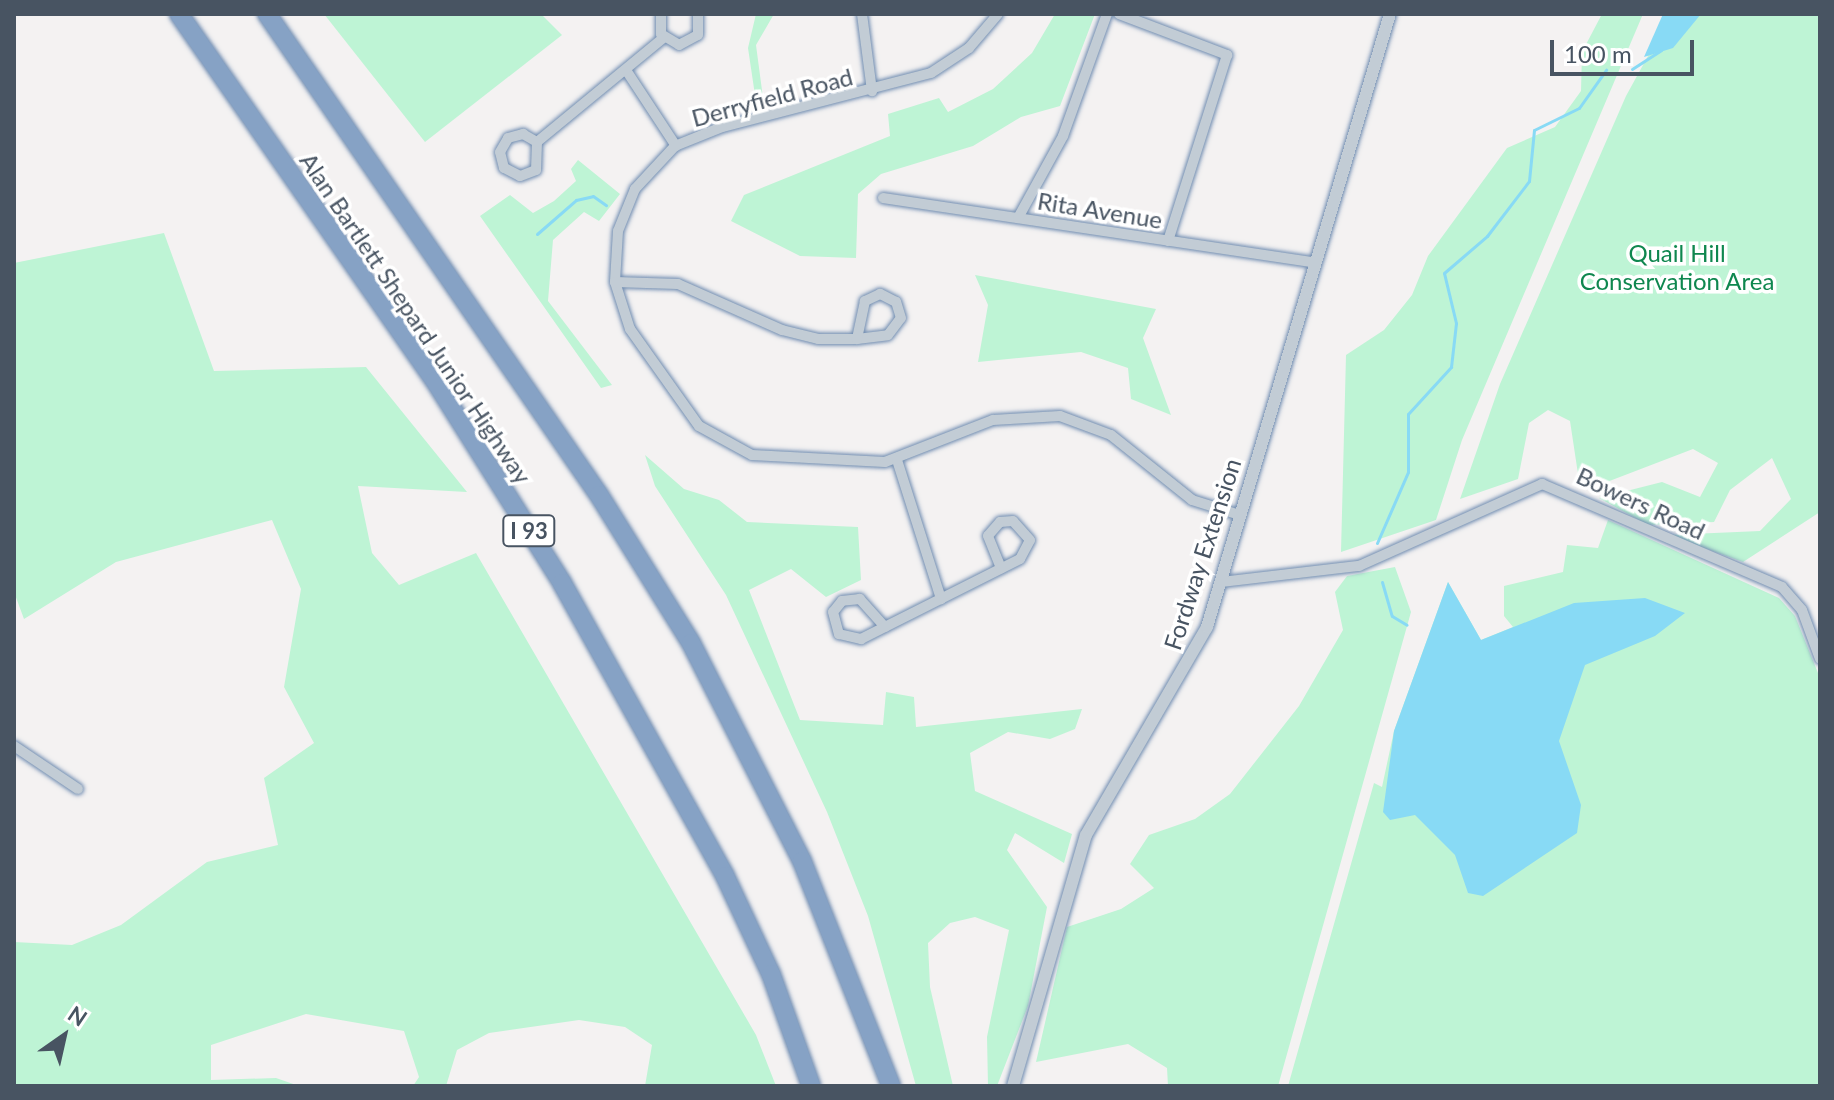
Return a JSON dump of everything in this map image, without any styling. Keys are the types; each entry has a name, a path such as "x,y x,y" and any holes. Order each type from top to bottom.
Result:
{"highway":[{"name":"Alan Bartlett Shepard Junior Highway","path":"179,14 435,381 562,583 725,876 771,974 811,1086"},
{"name":"Alan Bartlett Shepard Junior Highway","path":"267,14 599,495 691,643 802,861 891,1086"}],"street":[{"path":"661,14 663,38"},
{"path":"537,142 523,134 508,138 500,152 504,168 520,176 536,170 537,142 663,38 692,41 698,14"},
{"path":"862,14 872,91"},
{"name":"Derryfield Road","path":"998,14 944,66 872,91 722,127 676,146 628,203 615,244 615,282 644,353 710,435 768,458 897,460 993,420 1060,416 1111,435 1192,500 1240,515"},
{"path":"1018,218 1063,136 1107,14"},
{"path":"1119,14 1227,55 1168,241"},
{"name":"Fordway Extension","path":"1013,1086 1086,835 1187,673 1222,582 1311,262 1390,14"},
{"path":"626,70 676,146"},
{"name":"Rita Avenue","path":"883,198 1311,262"},
{"path":"615,282 678,284 782,330 857,339 895,330 902,314 893,298 865,301 857,339"},
{"path":"897,460 941,599"},
{"name":"Bowers Road","path":"1222,582 1359,566 1542,484 1782,587 1802,610 1820,659"},
{"path":"885,627 860,599 842,601 833,612 836,631 847,639 885,627 1001,569 1030,544 1025,527 1013,521 1000,522 988,536 1001,569"},
{"path":"14,746 78,789"}],"green space":[{"path":"324,14 541,14 562,35 425,142"},
{"path":"756,14 774,14 756,45 763,98 756,102 748,48"},
{"path":"1055,14 1095,14 1060,106 1021,117 973,146 881,174 858,194 856,258 800,256 731,221 744,195 890,136 888,114 939,98 948,112 993,89 1032,53"},
{"path":"1602,14 1643,14 1462,440 1436,520 1341,552 1346,355 1384,330 1412,295 1428,256 1507,148 1555,127 1581,91 1582,52"},
{"name":"Quail Hill Conservation Area","path":"1671,14 1820,14 1820,512 1743,562 1668,535 1760,531 1791,499 1772,458 1730,490 1714,522 1648,525 1599,498 1662,482 1700,497 1718,463 1693,449 1599,485 1578,474 1570,421 1548,410 1529,423 1518,479 1460,499 1500,384 1626,96"},
{"path":"578,160 620,194 599,221 584,212 553,240 548,301 612,385 601,388 480,216 510,195 533,213 554,201 576,181 571,169"},
{"path":"164,233 214,371 366,367 467,492 358,486 372,553 399,585 476,553 756,1035 776,1086 645,1086 652,1045 625,1027 579,1020 489,1033 457,1050 446,1086 413,1086 419,1077 404,1031 306,1014 211,1045 211,1080 276,1078 299,1086 14,1086 14,942 72,945 121,925 207,862 278,845 264,778 314,743 284,687 301,589 272,520 116,562 24,619 14,592 14,263"},
{"path":"975,275 1156,309 1143,338 1171,415 1131,399 1128,368 1081,352 978,362 988,305"},
{"path":"645,455 684,489 719,500 747,522 858,527 861,580 826,597 791,569 749,590 800,720 883,725 886,692 914,697 916,727 1082,709 1075,729 1050,739 1008,732 970,753 975,791 1072,834 1064,863 1015,833 1007,850 1047,907 1028,1006 997,1086 988,1086 987,1037 1009,930 975,917 950,923 928,943 930,987 953,1086 916,1086 868,916 827,812 726,595 655,486"},
{"path":"1608,520 1779,598 1795,616 1820,678 1820,1086 1288,1086 1374,783 1382,787 1394,731 1448,582 1481,640 1513,627 1504,616 1504,586 1563,572 1567,545 1598,548"},
{"path":"1395,567 1411,612 1278,1086 1168,1086 1167,1068 1128,1044 1036,1062 1067,927 1121,909 1154,888 1130,864 1149,835 1195,819 1230,794 1299,706 1343,630 1335,592 1347,576"}],"water":[{"path":"1663,14 1701,14 1673,48 1644,57"},
{"path":"1448,582 1481,640 1574,603 1645,598 1685,613 1655,636 1585,665 1559,741 1581,805 1577,833 1483,896 1468,893 1455,855 1415,815 1390,820 1383,812 1394,731"}],"waterway":[{"path":"1632,69 1661,50"},
{"path":"1377,543 1408,472 1408,414 1451,367 1456,323 1444,273 1487,236 1529,181 1534,130 1579,108 1606,70"},
{"path":"537,234 576,200 593,196 606,205"},
{"path":"1382,582 1392,616 1407,625"}]}
